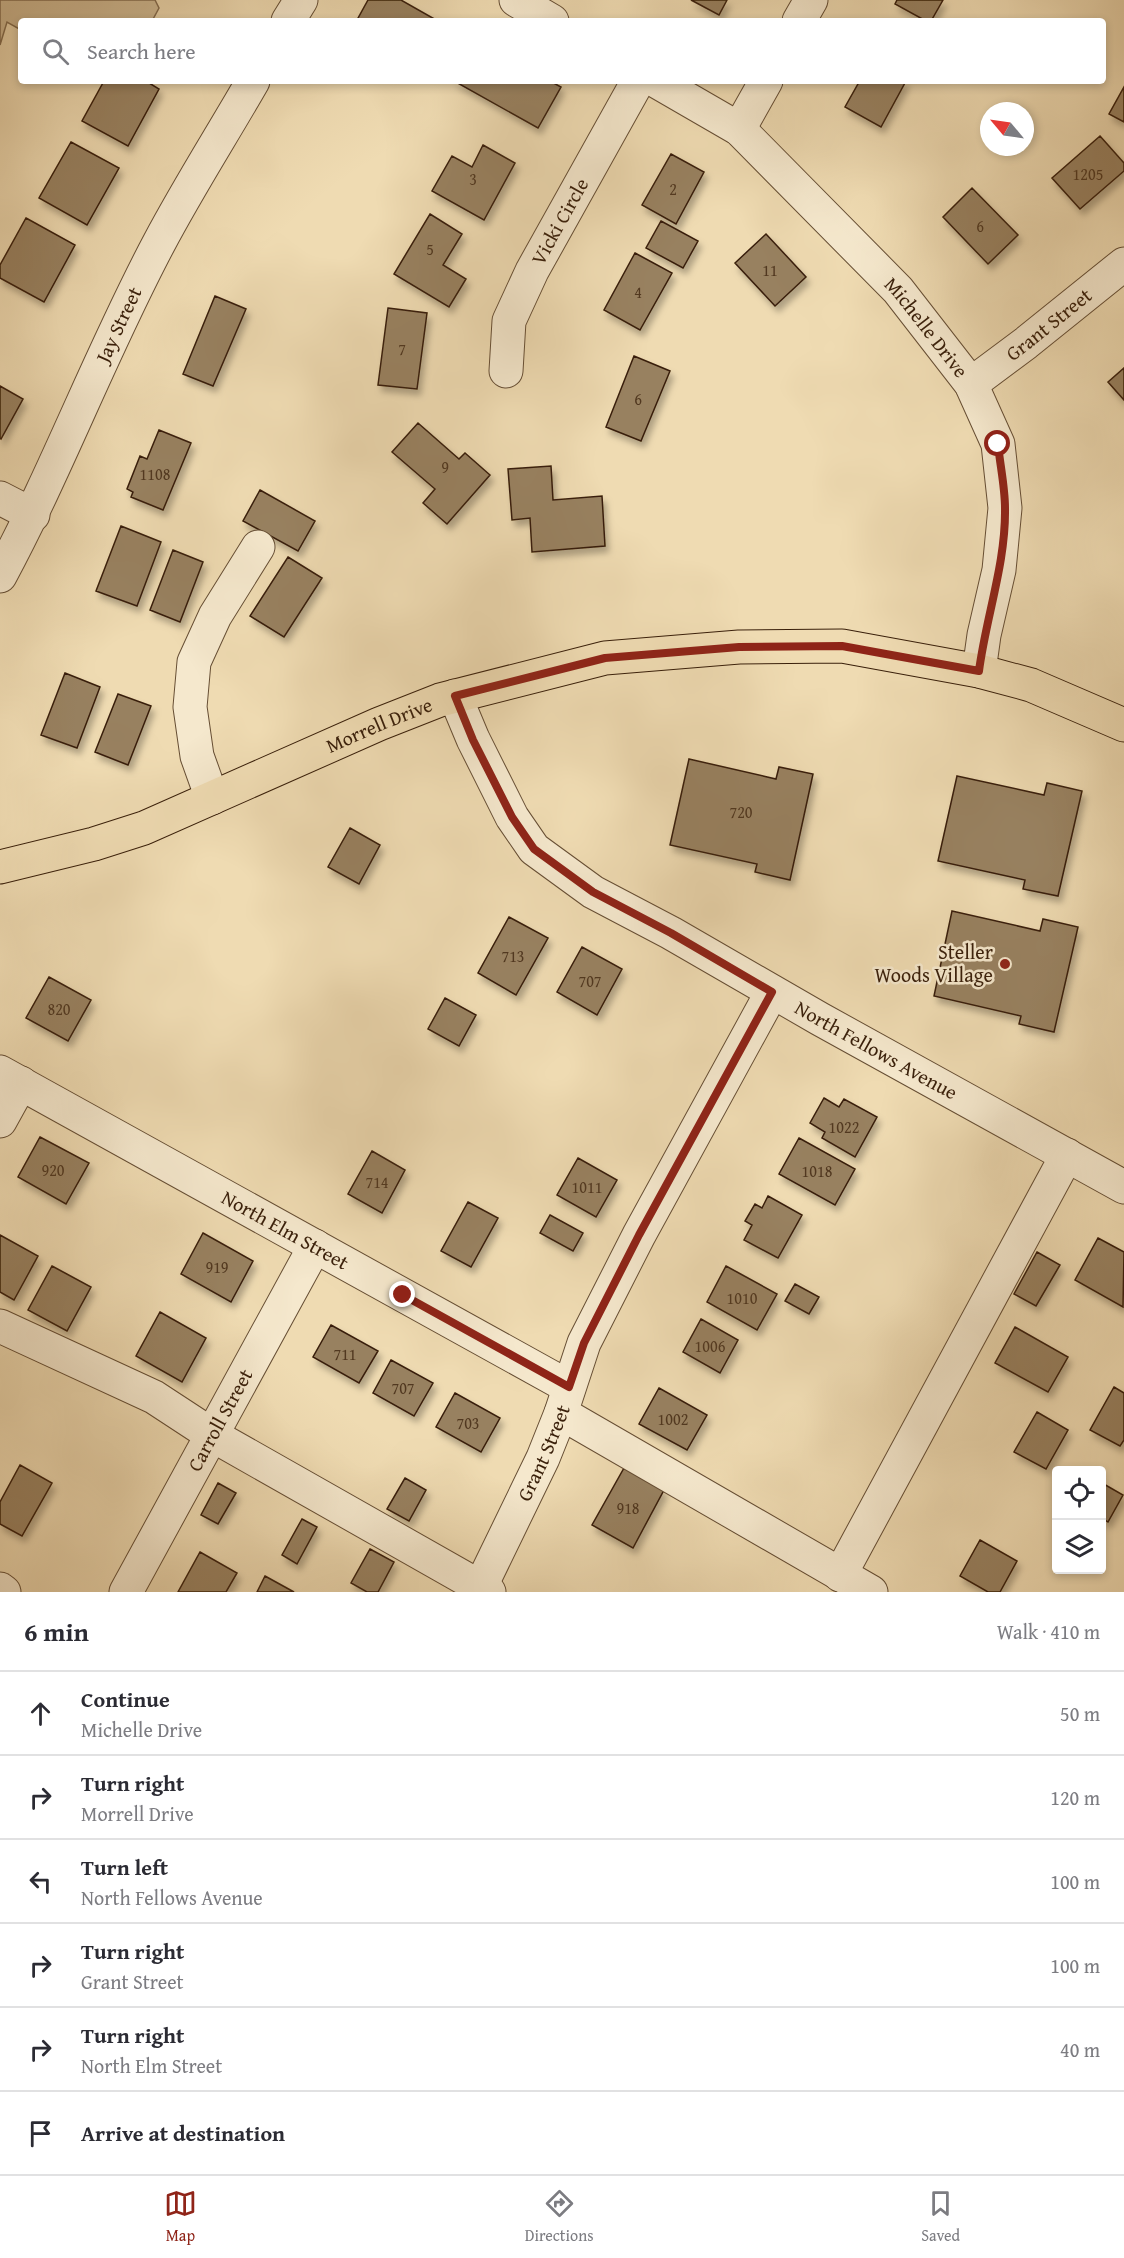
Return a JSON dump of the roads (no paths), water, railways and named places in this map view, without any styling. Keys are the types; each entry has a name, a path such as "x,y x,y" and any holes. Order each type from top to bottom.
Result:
{"main road":[{"name":"Morrell Drive","path":"0,867 94,844 144,828 379,724 440,700 605,658 739,647 842,646 979,671 1030,685 1124,725"}],"street":[{"path":"290,18 301,0"},
{"path":"516,0 547,18"},
{"path":"801,18 811,0"},
{"name":"Jay Street","path":"0,576 33,515 81,404 159,242 251,84"},
{"name":"Vicki Circle","path":"506,370 509,321 532,271 636,84"},
{"name":"Michelle Drive","path":"661,84 739,129 898,290 971,384 998,444 1005,508 999,570 984,635 979,671"},
{"path":"739,129 764,84"},
{"name":"Grant Street","path":"971,384 1124,264"},
{"path":"0,498 33,515"},
{"path":"212,798 197,756 190,707 194,662 215,616 258,547"},
{"name":"North Fellows Avenue","path":"455,696 473,740 512,817 534,849 593,892 671,933 772,992 1124,1187"},
{"name":"Grant Street","path":"482,1591 543,1458 584,1343 639,1235 772,992"},
{"path":"0,1121 11,1078"},
{"name":"North Elm Street","path":"11,1078 315,1246 565,1400 840,1575 871,1592"},
{"path":"840,1575 1067,1155"},
{"name":"Carroll Street","path":"126,1592 315,1246"},
{"path":"0,1326 154,1397 212,1435 482,1591"},
{"path":"0,1590 4,1592"}],"place":[{"name":"Steller Woods Village","path":"1005,964"}]}
